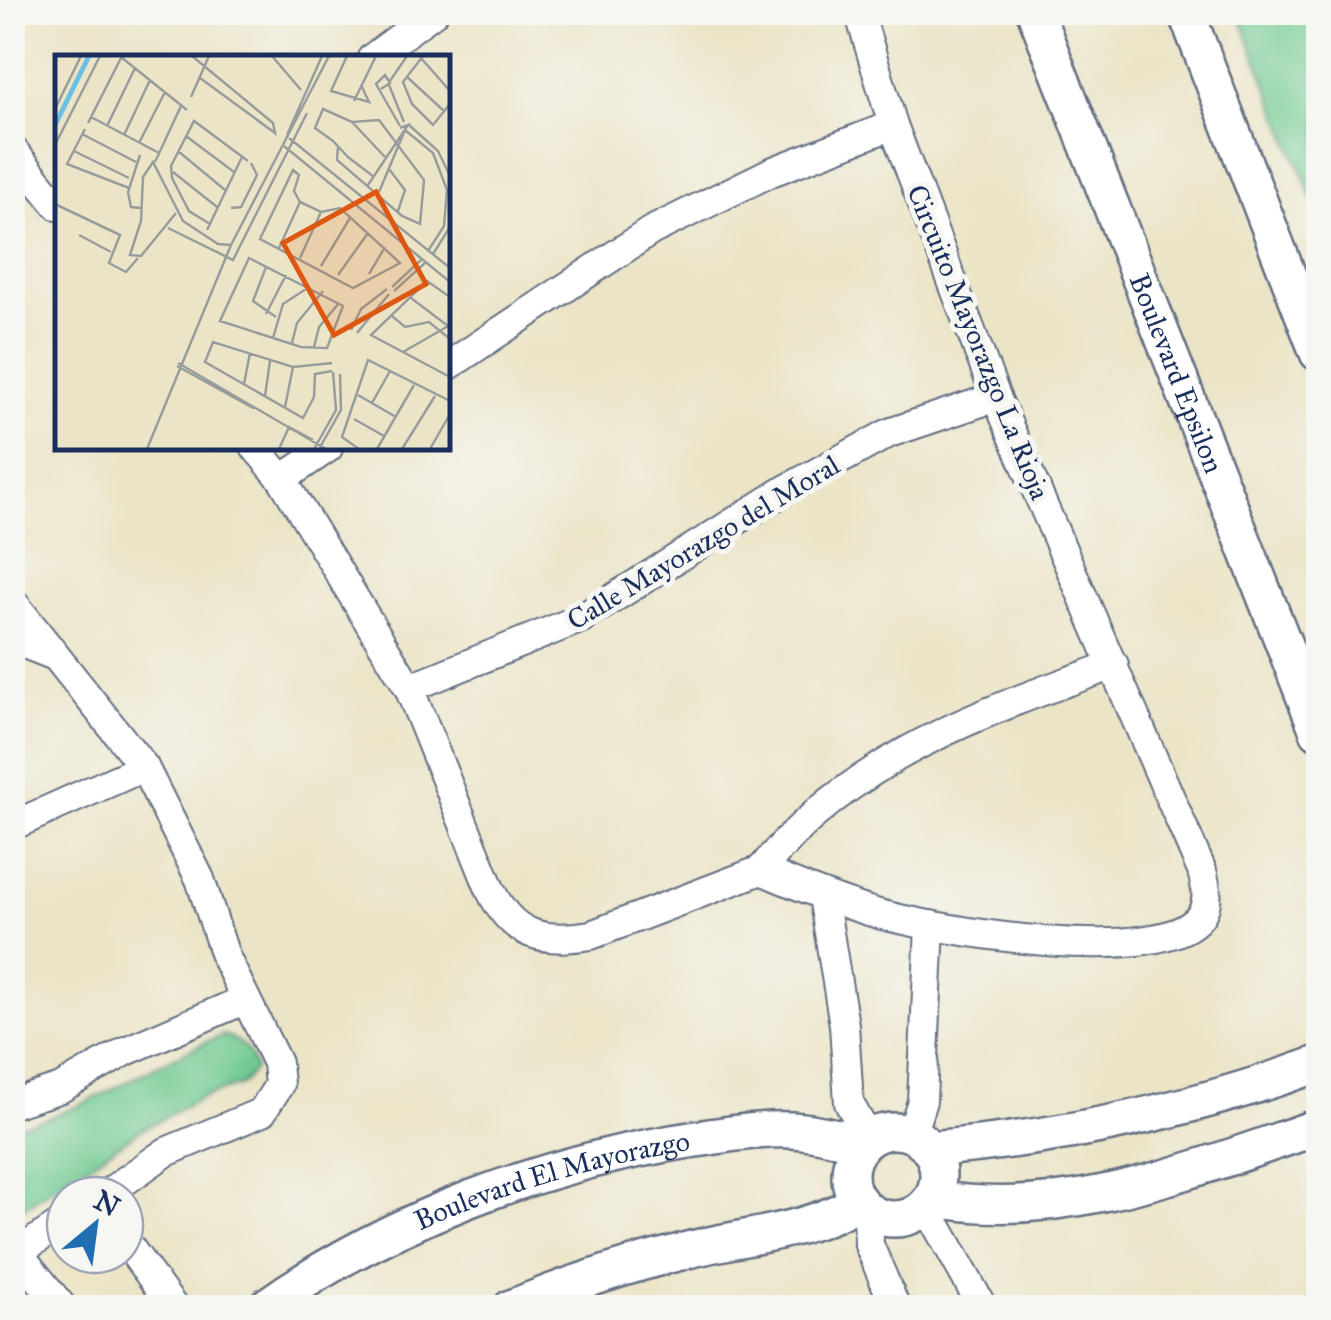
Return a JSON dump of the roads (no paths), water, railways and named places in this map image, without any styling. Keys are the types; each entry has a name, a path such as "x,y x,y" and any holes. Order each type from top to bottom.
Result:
{"street":[{"path":"376,55 434,12"},
{"name":"Circuito Mayorazgo La Rioja","path":"760,870 823,896 987,936 1137,942 1168,938 1203,913 1208,894 1114,665 996,397 893,125 858,12"},
{"name":"Boulevard Epsilon","path":"1035,12 1318,731"},
{"path":"1186,12 1318,353"},
{"path":"450,365 650,231 771,172 893,125"},
{"path":"12,149 55,202"},
{"name":"Calle Mayorazgo del Moral","path":"409,688 582,618 786,490 889,433 996,397"},
{"path":"258,450 282,479 409,688 503,917 524,932 570,938 591,935 760,870 791,832 822,804 887,762 1023,698 1114,665"},
{"path":"282,479 325,450"},
{"path":"12,600 144,767 200,879 244,1000 278,1063 279,1085 272,1102 243,1122 166,1152 133,1175"},
{"path":"12,639 56,657"},
{"path":"12,826 144,767"},
{"path":"823,896 844,1025 850,1102 866,1140"},
{"path":"930,925 920,1142 936,1165 929,1202 984,1308"},
{"path":"12,1104 61,1088 126,1051 244,1000"},
{"path":"1318,1064 1241,1092 1088,1130 920,1142 890,1131 866,1140 851,1164 852,1190 864,1206 893,1219 929,1202 979,1207 1059,1203 1235,1155 1318,1127"},
{"name":"Boulevard El Mayorazgo","path":"264,1308 343,1258 394,1233 586,1160 750,1132 802,1131 866,1140"},
{"path":"511,1308 602,1274 864,1206"},
{"path":"864,1206 869,1245 896,1308"},
{"path":"45,1235 15,1254 64,1308"},
{"path":"145,1268 174,1308"}]}
